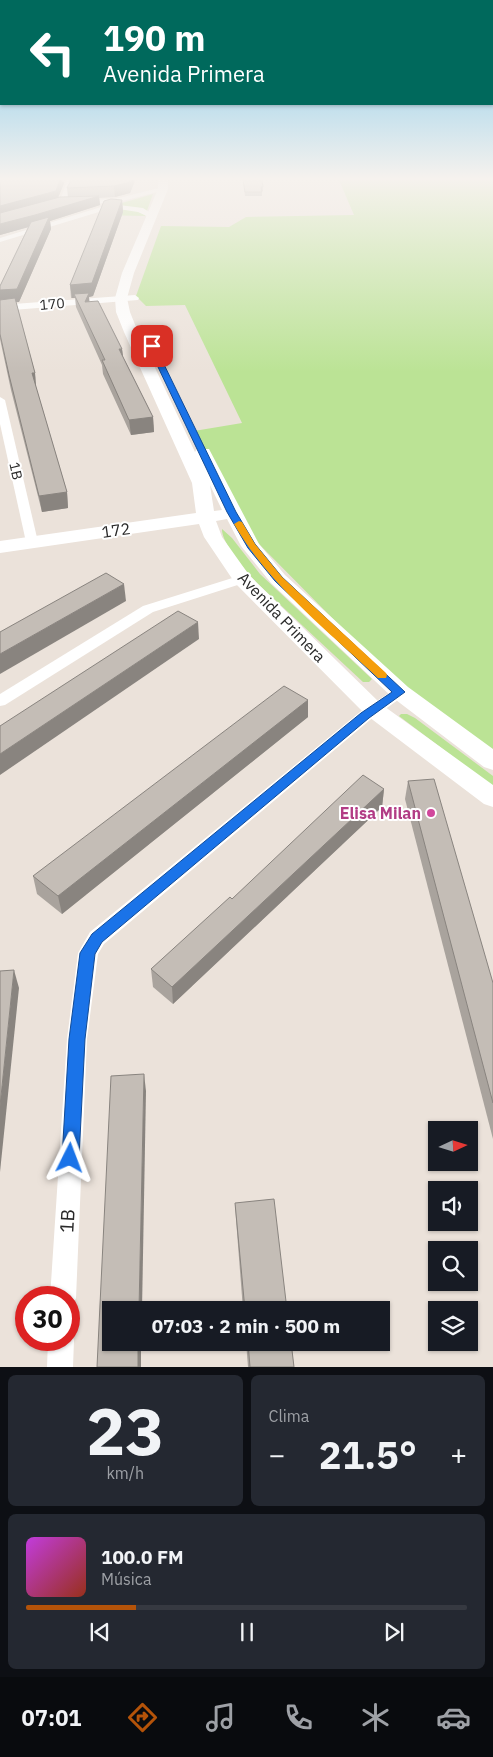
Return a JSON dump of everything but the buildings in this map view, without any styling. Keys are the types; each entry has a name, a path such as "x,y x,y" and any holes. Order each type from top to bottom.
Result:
{"street":[{"name":"Avenida Primera","path":"141,244 128,273 128,298 123,312 201,483 206,518 213,537 242,579 373,709 493,798"},
{"path":"128,298 151,244"},
{"name":"Avenida Primera","path":"128,298 232,512 251,546 278,579 400,692 493,761"},
{"name":"170","path":"0,308 128,298"},
{"name":"1B","path":"0,400 32,542"},
{"name":"172","path":"0,547 206,518 232,512"},
{"path":"0,701 148,609 242,579"},
{"name":"1B","path":"64,1286 77,1039 88,953 97,938 373,709 400,692"},
{"path":"60,1367 61,1351"}],"green space":[{"path":"155,244 493,244 493,756 454,732 342,628 247,532 188,432 242,423 185,305 146,306 136,296"},
{"path":"222,529 232,538 260,574 372,679 369,682 363,682 259,585 231,550"},
{"path":"407,714 415,718 493,776 493,787 399,716"}],"slow traffic":[{"path":"239,524 251,546 278,579 382,675"}],"place":[{"name":"Elisa Milan","path":"431,813"}],"route":[{"path":"70,1158 77,1039 88,953 97,938 373,709 400,692 278,579 251,546 209,466 152,346"}]}
